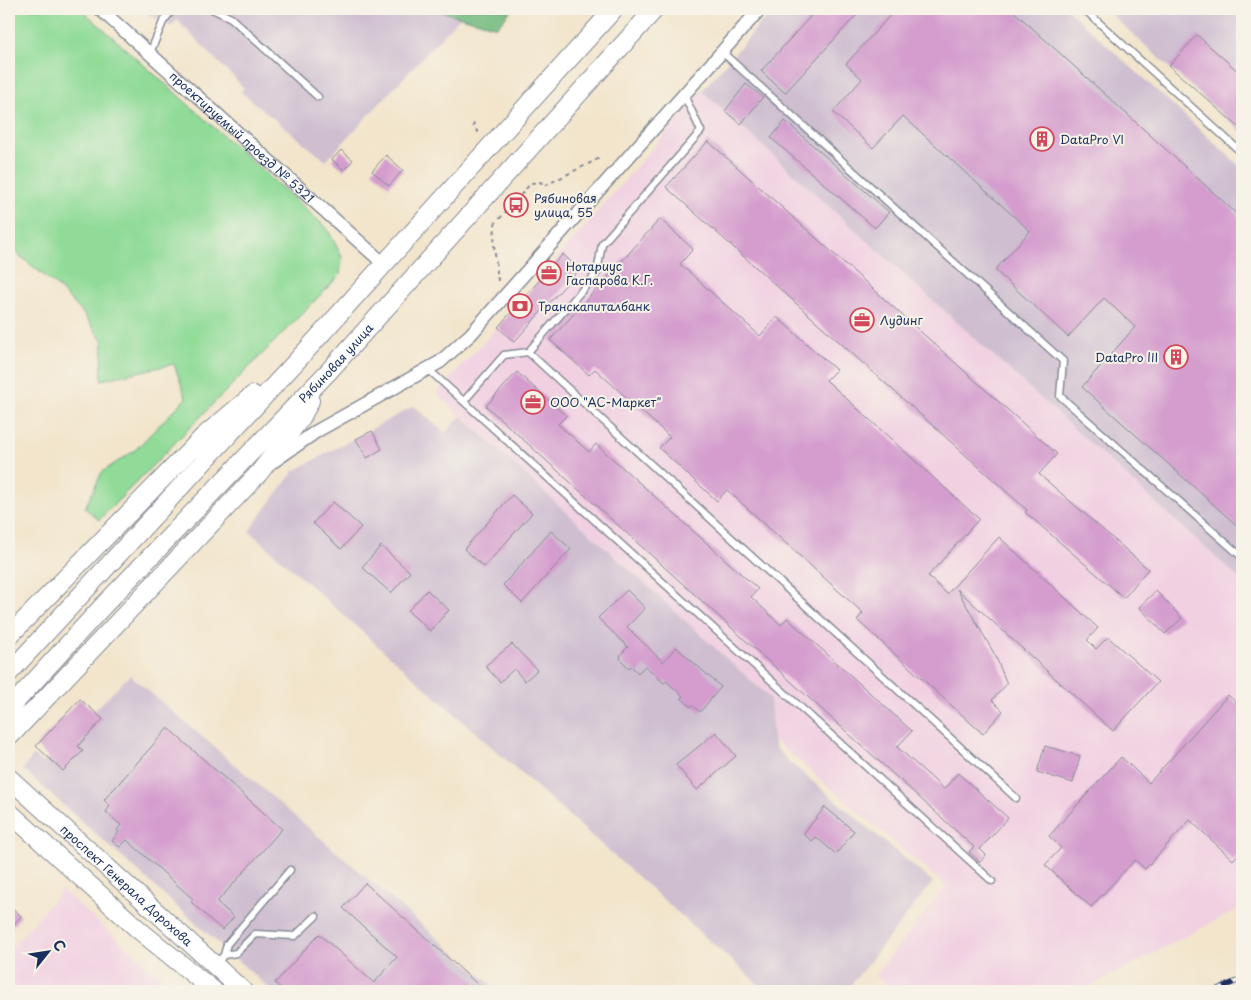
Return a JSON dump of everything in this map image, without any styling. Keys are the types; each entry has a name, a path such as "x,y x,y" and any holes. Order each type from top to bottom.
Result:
{"main road":[{"path":"9,673 304,354 614,9"},
{"name":"Рябиновая улица","path":"9,709 102,608 329,371 655,9"},
{"path":"9,636 203,437 304,354"},
{"path":"9,737 259,473 300,418 329,371"},
{"name":"проспект Генерала Дорохова","path":"9,778 220,960 243,991"},
{"name":"проспект Генерала Дорохова","path":"9,812 132,924 214,991"},
{"name":"проспект Генерала Дорохова","path":"176,960 196,985 208,991"}],"street":[{"name":"проектируемый проезд № 5321","path":"100,9 384,264"},
{"path":"259,473 287,450 317,431 428,368 455,350 472,334 760,9"},
{"path":"9,718 24,716 35,709"}],"lane":[{"path":"150,54 163,22 173,9"},
{"path":"212,9 231,18 318,98"},
{"path":"1084,9 1242,153"},
{"path":"722,52 1063,361 1060,396 1242,557"},
{"path":"464,401 504,355 528,352 597,273 602,244 701,131 684,95"},
{"path":"528,352 1016,798"},
{"path":"428,368 992,881"},
{"path":"220,960 227,944 290,870"},
{"path":"220,960 236,953 256,934 295,936 316,916"}],"path":[{"path":"474,123 473,127 481,135"},
{"path":"498,281 494,245 495,224 531,183 542,181 544,186 602,157"}],"shaded area":[{"path":"139,9 432,9 460,17 326,161 241,92 244,88 177,20 171,27"},
{"path":"773,9 1067,9 1242,168 1242,581 702,91"},
{"path":"1105,9 1242,9 1242,133"},
{"path":"702,91 1242,581 1242,907 1081,991 895,991 875,976 946,886 773,739 770,698 436,393 498,327"},
{"path":"414,406 445,433 461,416 770,698 773,739 776,748 788,761 933,882 846,991 766,991 249,531 294,471"},
{"path":"130,675 499,991 272,991 23,769 33,756 42,763"},
{"path":"62,890 176,991 9,991 9,945 12,947"}],"green space":[{"path":"9,9 81,9 327,228 342,257 340,275 99,520 85,508 102,472 134,451 186,398 174,364 101,380 103,342 82,312 57,286 9,247"},
{"path":"432,9 512,9 497,27"}],"building":[{"path":"817,9 862,9 785,93 761,71"},
{"name":"DataPro VI","path":"896,9 1011,9 1242,220 1242,530 1082,387 1135,327 1104,298 1068,337 995,270 1030,231 903,116 873,148 833,112 862,79 846,64"},
{"path":"1197,35 1242,75 1242,130 1169,66"},
{"path":"746,84 763,97 741,124 725,111"},
{"path":"785,121 889,212 875,228 771,138"},
{"name":"Лудинг","path":"708,141 1057,454 1039,474 1148,569 1124,598 1025,512 1027,510 666,187"},
{"path":"341,150 353,160 344,170 332,160"},
{"path":"386,155 403,170 389,186 372,171"},
{"path":"660,219 693,249 680,264 760,336 777,317 836,370 826,380 979,519 928,576 947,594 999,537 1098,628 1087,640 1096,649 1108,637 1158,682 1113,731 957,589 995,655 1007,684 992,700 1003,711 983,734 857,620 863,613 727,490 717,501 659,448 670,437 595,369 589,375 550,340"},
{"path":"563,254 579,270 514,342 498,327"},
{"path":"517,372 566,416 558,424 589,452 596,444 758,589 751,597 781,625 787,618 912,731 897,747 944,789 958,773 1008,818 980,849 986,855 980,862 969,852 974,847 486,406"},
{"path":"372,431 382,449 367,458 356,439"},
{"path":"512,495 532,513 484,567 464,549"},
{"path":"333,502 361,527 341,549 313,523"},
{"path":"551,531 571,549 522,603 503,585"},
{"path":"381,546 410,572 391,593 362,567"},
{"path":"427,590 449,610 430,631 408,611"},
{"path":"627,590 645,608 627,627 663,662 676,647 721,687 700,712 681,698 683,696 666,681 664,683 645,666 638,673 631,666 629,668 620,659 620,655 628,647 598,618"},
{"path":"1156,591 1182,618 1165,634 1139,607"},
{"path":"512,644 537,670 525,681 514,669 500,682 485,666"},
{"path":"1228,695 1242,708 1242,850 1233,860 1190,820 1145,869 1135,860 1091,907 1045,865 1061,848 1049,836 1121,757 1149,783"},
{"path":"80,699 103,719 78,746 83,751 63,771 36,746"},
{"path":"168,728 282,829 217,902 234,917 222,930 191,902 193,899 127,840 120,847 112,841 119,832 117,830 121,825 106,812 110,806 104,800"},
{"path":"716,732 736,756 697,790 676,765"},
{"path":"1045,746 1080,756 1073,783 1037,772"},
{"path":"825,807 854,831 836,854 816,837 812,841 803,834"},
{"path":"365,883 485,991 284,991 275,983 319,934 374,983 397,957 343,908"},
{"path":"9,905 21,916 9,930"}],"railway":[{"path":"1213,991 1242,979"}],"place":[{"name":"DataPro VI","path":"1042,139"},
{"name":"Рябиновая улица, 55","path":"516,205"},
{"name":"Нотариус Гаспарова К.Г.","path":"549,273"},
{"name":"Транскапиталбанк","path":"520,306"},
{"name":"Лудинг","path":"862,320"},
{"name":"DataPro III","path":"1176,357"},
{"name":"ООО \"АС-Маркет\"","path":"533,402"}]}
